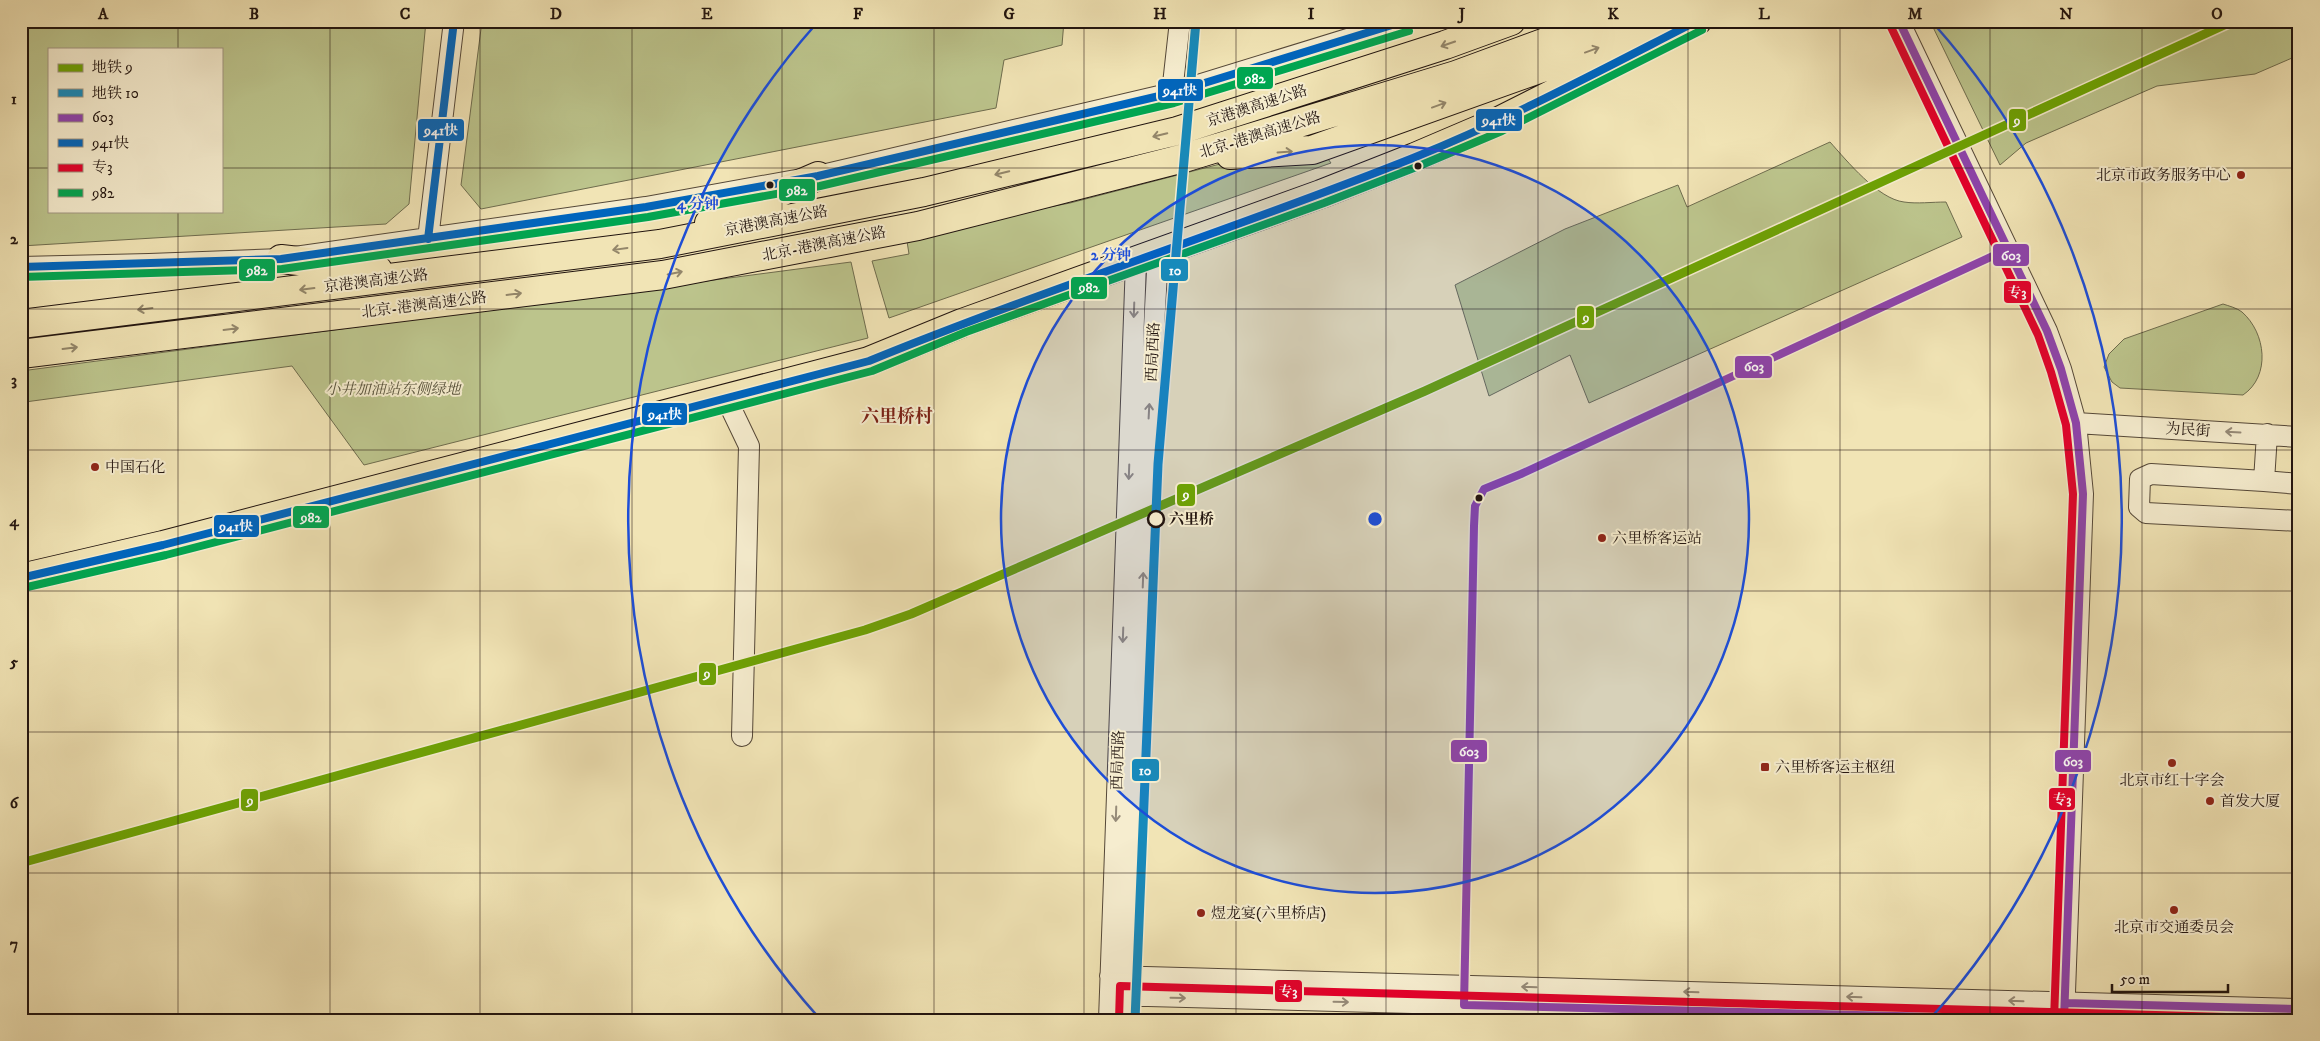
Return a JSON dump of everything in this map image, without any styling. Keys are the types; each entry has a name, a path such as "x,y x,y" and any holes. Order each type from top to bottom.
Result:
{"highway":[{"name":"京港澳高速公路","path":"21,324 660,244 924,192 1177,131 1446,45 1511,21"},
{"name":"北京-港澳高速公路","path":"21,354 663,275 918,226 1184,158 1456,75 1603,21"},
{"path":"1184,158 1312,150 1612,43 1692,21"},
{"path":"21,578 163,545 869,361 962,323 1321,194 1488,126 1697,21"},
{"path":"660,244 818,176"},
{"path":"281,259 424,275"}],"street":[{"path":"428,239 454,21"},
{"path":"1172,94 1180,21"},
{"path":"21,266 281,259 646,207 818,176 1172,94 1406,21"},
{"path":"1900,21 2047,331 2061,369 2076,423 2083,494 2063,1014"},
{"name":"西局西路","path":"1109,1020 1120,986 1147,257"},
{"path":"726,398 749,446 742,736"},
{"name":"为民街","path":"2076,423 2299,437"},
{"path":"2264,480 2266,434"},
{"path":"2299,484 2264,480 2151,474 2140,479 2140,507 2146,513 2299,521"},
{"path":"1120,986 2063,1014 2299,1009"},
{"name":"西局西路","path":"1120,986 1129,1020"}],"green space":[{"path":"21,21 426,21 409,204 386,224 21,246"},
{"path":"482,21 1064,21 1062,45 1004,60 996,108 481,209 461,185"},
{"path":"1930,21 2299,21 2299,55 2255,74 2157,86 2026,143 2000,165"},
{"path":"1830,142 1864,178 1884,194 1904,202 1946,202 1962,237 1589,403 1570,355 1489,396 1455,285 1565,229 1678,185 1687,207"},
{"path":"1323,152 1331,163 889,318 872,261 909,254 906,235 1070,203 1220,164"},
{"name":"小井加油站东侧绿地","path":"851,262 868,338 364,465 292,366 25,402 21,459 21,371"},
{"path":"2223,304 2242,312 2256,331 2260,342 2262,354 2258,377 2252,387 2243,395 2120,388 2112,382 2104,367 2109,354 2124,339"}],"metro line":[{"name":"10","path":"1135,1020 1158,464 1196,21"},
{"name":"9","path":"21,863 865,630 911,614 1425,391 2233,21"}],"transit line":[{"name":"941快","path":"428,239 454,21"},
{"name":"941快","path":"21,267 281,259 646,207 818,176 1172,93 1405,21"},
{"name":"941快","path":"21,578 163,545 869,361 936,334 1277,210 1413,158 1521,110 1697,21"},
{"name":"603","path":"1899,21 2047,331 2061,369 2076,423 2083,494 2064,1020"},
{"name":"专3","path":"1890,25 2038,335 2066,425 2073,494 2054,1020"},
{"name":"982","path":"23,588 166,555 872,371 966,332 1324,203 1419,166 1502,131 1702,30"},
{"name":"982","path":"21,277 282,269 648,217 820,186 1174,103 1409,31"},
{"name":"603","path":"2008,249 1521,474 1484,489 1475,506 1474,526 1464,1005 2051,1020"},
{"name":"专3","path":"1119,1020 1120,986 2299,1019"},
{"name":"603","path":"2065,1003 2299,1009"}],"place":[{"name":"北京市政务服务中心","path":"2241,175"},
{"name":"中国石化","path":"95,467"},
{"name":"六里桥","path":"1156,519"},
{"name":"六里桥客运站","path":"1602,538"},
{"name":"北京市红十字会","path":"2172,763"},
{"name":"六里桥客运主枢纽","path":"1765,767"},
{"name":"首发大厦","path":"2210,801"},
{"name":"北京市交通委员会","path":"2174,910"},
{"name":"煜龙宴(六里桥店)","path":"1201,913"}],"district":[{"name":"六里桥村","path":"897,417"}]}
